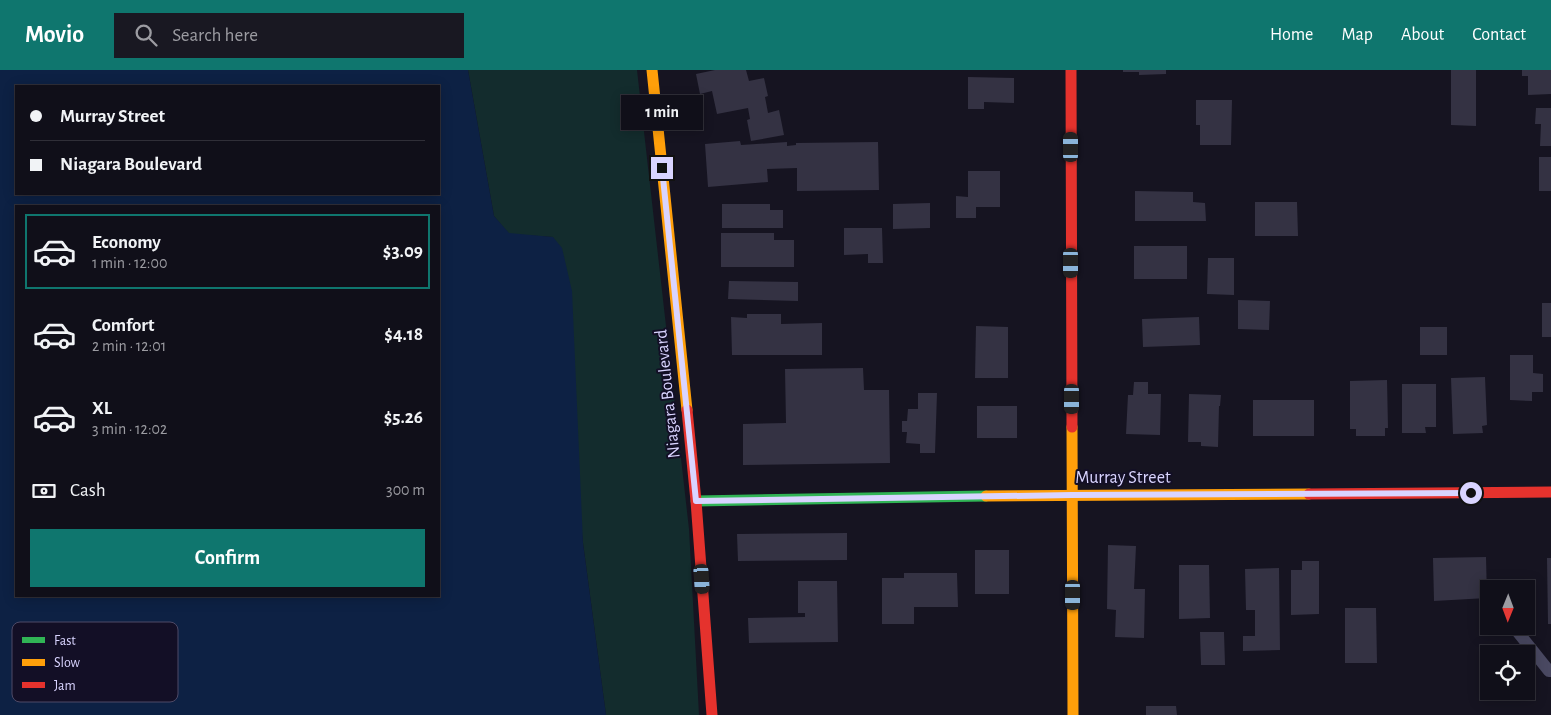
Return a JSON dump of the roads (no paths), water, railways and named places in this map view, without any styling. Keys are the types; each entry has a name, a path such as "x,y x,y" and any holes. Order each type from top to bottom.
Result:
{"street":[{"name":"Niagara Boulevard","path":"652,70 696,501 712,715"},
{"path":"1071,70 1073,715"},
{"name":"Murray Street","path":"696,501 1072,495 1551,492"}],"lane":[{"path":"1520,635 1549,671 1551,671"}],"water":[{"path":"0,70 468,70 494,216 509,233 553,237 562,248 572,291 583,543 606,715 0,715"}]}
